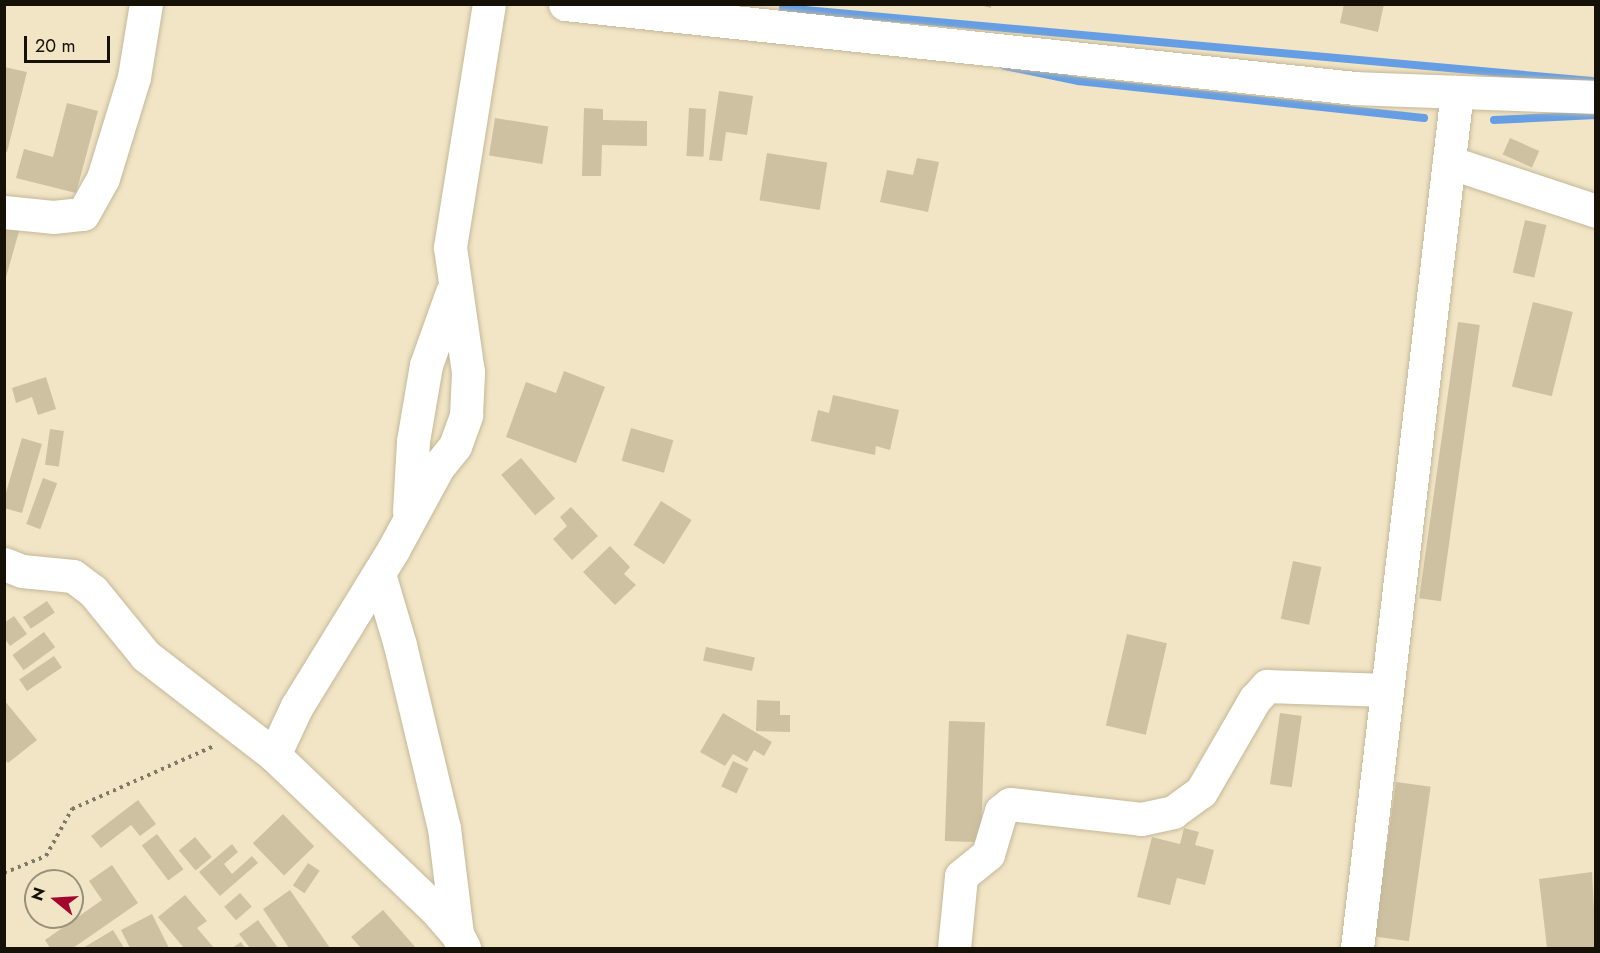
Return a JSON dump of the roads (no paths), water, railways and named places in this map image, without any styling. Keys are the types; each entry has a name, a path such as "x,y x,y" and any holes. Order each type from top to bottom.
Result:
{"street":[{"path":"4,212 53,217 83,214 103,178 134,77 146,4"},
{"path":"274,756 297,706 379,574 438,467 455,446 466,415 468,372 453,288 450,247 489,4"},
{"path":"565,4 761,15 1355,88 1596,97"},
{"path":"1357,948 1457,92"},
{"path":"1449,162 1596,211"},
{"path":"408,519 413,441 426,365 453,288"},
{"path":"4,564 22,571 73,576 93,591 146,656 274,756 461,941"},
{"path":"379,574 400,645 444,828 461,941"},
{"path":"954,948 961,876 988,854 1001,812 1010,804 1141,819 1173,812 1201,792 1254,699 1267,686 1387,690"}],"waterway":[{"path":"783,8 1592,81"},
{"path":"1005,66 1078,81 1424,118"},
{"path":"1494,120 1596,115"}]}
